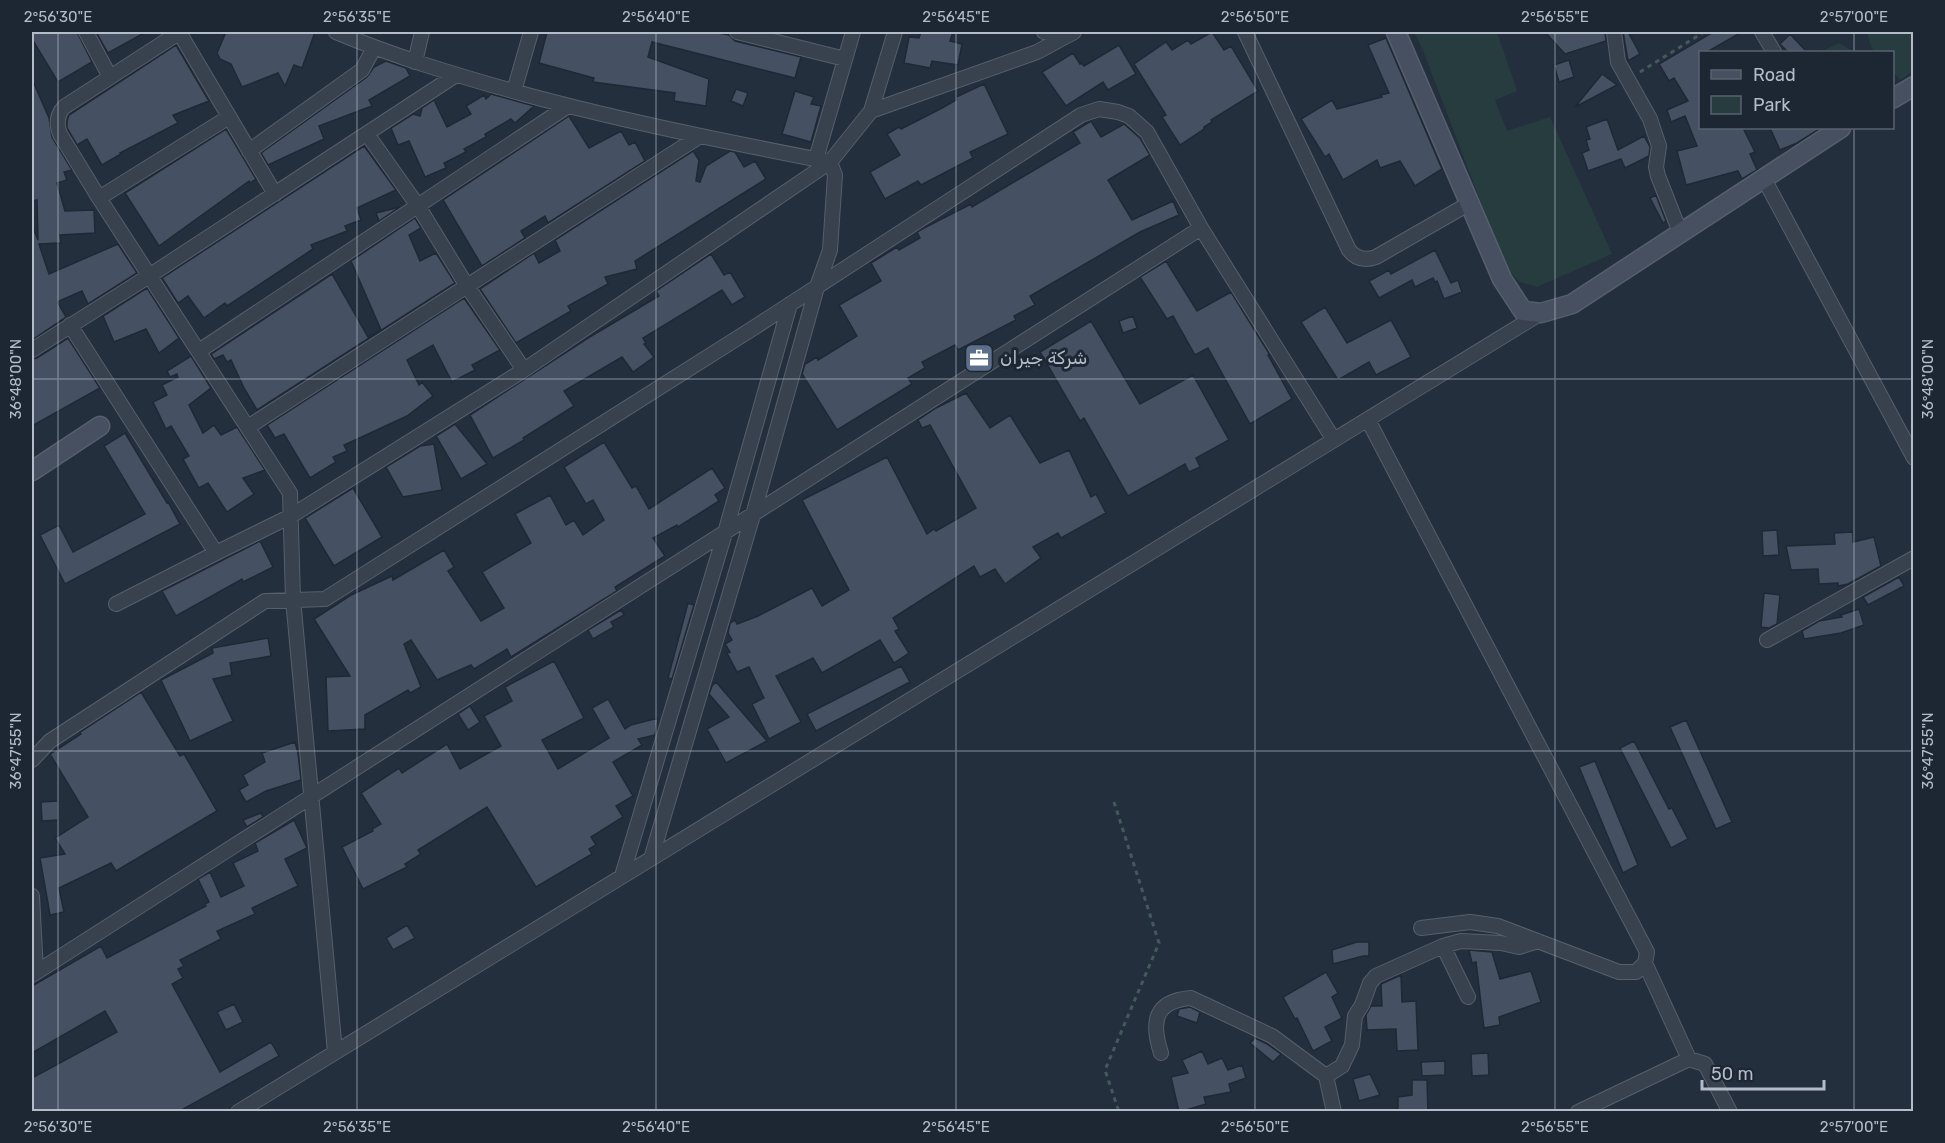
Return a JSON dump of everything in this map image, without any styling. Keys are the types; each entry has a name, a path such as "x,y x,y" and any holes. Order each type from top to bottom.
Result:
{"street":[{"path":"86,32 110,77"},
{"path":"275,194 180,32 64,107 58,120 60,134 99,198 290,493 293,599 335,1052"},
{"path":"336,32 415,62 514,92 700,136 823,161 835,175 830,250 747,518 712,652 651,858"},
{"path":"415,62 422,32"},
{"path":"514,92 531,32"},
{"path":"737,32 845,59"},
{"path":"823,161 853,32"},
{"path":"871,111 895,32"},
{"path":"1044,32 1069,34"},
{"path":"1245,32 1349,250 1355,256 1367,260 1376,257 1470,203"},
{"path":"1396,32 1502,279 1523,311 1541,313"},
{"path":"1614,32 1618,62 1650,119 1659,146 1656,167 1658,176 1680,232"},
{"path":"1762,32 1773,51"},
{"path":"116,604 291,516 524,370 823,161 871,111 1037,52 1069,34"},
{"path":"249,151 362,70 374,48"},
{"path":"32,350 456,75"},
{"path":"1894,98 1914,86"},
{"path":"199,351 568,106"},
{"path":"32,760 50,741 265,601 325,599 817,287 1081,115 1099,110 1129,116 1147,132 1202,228 1334,440"},
{"path":"99,198 229,117"},
{"path":"238,1112 1541,313 1572,304 1763,177 1821,132 1836,129"},
{"path":"367,134 418,206 467,286 524,370"},
{"path":"248,427 700,136"},
{"path":"1763,177 1914,458"},
{"path":"34,973 1202,228"},
{"path":"622,876 725,533 790,304"},
{"path":"70,326 216,553"},
{"path":"1368,420 1647,952 1646,963 1689,1059"},
{"path":"32,471 100,426"},
{"path":"734,500 747,518"},
{"path":"1767,640 1914,558"},
{"path":"695,632 712,652"},
{"path":"32,896 34,973"},
{"path":"1421,928 1470,922 1498,926 1619,972 1636,972 1646,963"},
{"path":"1326,1076 1342,1066 1347,1056 1352,1045 1354,1016 1362,1005 1370,983 1376,976 1443,946 1461,941 1501,943 1519,947 1538,941"},
{"path":"1443,946 1468,997"},
{"path":"1161,1053 1156,1036 1156,1024 1161,1009 1177,999 1191,998 1272,1036 1326,1076 1334,1112"},
{"path":"1578,1112 1689,1059 1705,1064 1730,1112"}],"path":[{"path":"1628,80 1704,32"},
{"path":"1114,802 1159,943 1105,1070 1119,1112"}],"green space":[{"path":"1414,32 1497,32 1517,91 1495,100 1507,131 1550,117 1612,254 1537,287 1520,282 1506,268"},
{"path":"1867,32 1913,32 1913,71 1900,80 1894,73 1894,51 1874,51"},
{"path":"1839,43 1852,51 1823,51"}],"building":[{"path":"32,32 77,32 92,62 58,82 32,39"},
{"path":"96,32 146,32 108,53"},
{"path":"226,32 315,32 302,68 294,65 285,86 278,73 242,87 231,64 220,59 217,53"},
{"path":"547,32 714,32 729,35 735,41 801,57 795,78 652,42 648,57 709,79 706,106 674,101 675,93 593,82 594,78 539,63"},
{"path":"921,32 953,32 950,41 962,44 958,65 932,61 930,68 904,63 909,37 919,38"},
{"path":"1212,32 1224,50 1231,46 1258,91 1211,120 1212,122 1204,129 1180,145 1162,117 1166,115 1134,64 1166,42 1172,50 1188,40 1191,44"},
{"path":"1545,32 1605,32 1606,41 1565,54"},
{"path":"1623,32 1628,32 1640,54 1628,61"},
{"path":"1713,32 1742,32 1709,51 1699,51 1699,129 1744,129 1755,152 1750,154 1757,170 1742,179 1738,171 1686,185 1677,151 1697,146 1685,116 1671,122 1667,110 1688,101 1674,78 1669,81 1659,64"},
{"path":"1790,34 1806,51 1787,51 1780,44"},
{"path":"1386,38 1442,169 1415,186 1400,161 1380,168 1377,160 1343,180 1329,154 1325,157 1301,119 1332,100 1337,109 1389,93 1368,45"},
{"path":"176,45 209,101 173,115 178,123 102,165 87,139 77,145 67,128 69,115"},
{"path":"1119,45 1136,74 1108,90 1103,82 1066,106 1042,72 1073,53 1084,66"},
{"path":"1569,60 1574,77 1559,82 1554,65"},
{"path":"386,61 406,68 410,76 369,100 372,106 319,126 324,139 268,165 261,153 367,77 374,67"},
{"path":"1602,74 1617,85 1575,107"},
{"path":"32,79 49,118 52,137 72,170 64,172 67,180 57,183 65,211 94,210 95,233 60,235 61,243 39,244 49,274 118,244 137,273 88,304 82,291 59,301 66,317 32,340 33,228 38,240 37,200 32,201"},
{"path":"984,84 1008,134 970,152 973,158 921,185 918,181 885,199 870,172 900,155 887,134 942,108 956,100 956,97"},
{"path":"736,89 748,93 743,106 731,101"},
{"path":"795,91 814,97 811,104 821,106 811,142 782,134"},
{"path":"491,94 534,106 515,123 511,119 485,134 486,137 464,149 466,152 444,163 446,168 425,177 409,141 398,145 391,128 413,114 420,116 422,108 434,100 447,127 471,114 466,106 484,95 486,99"},
{"path":"569,116 589,148 621,131 629,145 635,142 645,161 548,223 545,216 521,231 525,238 482,266 443,200"},
{"path":"1607,119 1618,150 1644,136 1650,147 1649,156 1625,168 1621,159 1588,171 1582,153 1589,150 1586,140 1590,139 1586,127"},
{"path":"1091,121 1101,137 1124,124 1140,138 1150,155 1108,180 1132,220 1173,201 1179,215 1140,232 1030,296 1035,305 1014,316 1016,320 958,350 955,345 922,362 925,368 908,378 912,384 837,430 802,374 805,364 817,357 818,360 857,336 839,305 881,281 871,263 897,247 899,250 920,238 917,232 922,229 971,204 972,207 1080,143 1073,132"},
{"path":"226,129 256,179 250,183 249,181 159,246 125,193"},
{"path":"1770,129 1819,129 1797,143 1780,150"},
{"path":"364,146 396,190 357,208 361,220 345,226 347,231 311,245 313,249 227,306 225,303 204,318 188,296 178,303 162,278"},
{"path":"693,151 699,160 696,181 700,182 706,166 730,151 735,152 744,167 755,161 766,179 635,261 637,269 605,277 608,284 568,306 571,311 516,343 480,289 534,253 539,263 560,251 555,240"},
{"path":"1656,195 1666,221 1663,223 1650,198"},
{"path":"400,207 379,221 376,213"},
{"path":"415,218 421,228 409,235 420,261 436,253 455,283 257,410 231,360 227,362 223,355 214,359 211,354 332,274 368,337 381,330 351,261"},
{"path":"1435,250 1451,283 1458,280 1462,292 1444,299 1437,281 1435,282 1433,278 1415,287 1412,280 1379,298 1369,281 1389,270 1391,274"},
{"path":"711,254 724,275 730,272 745,297 732,305 722,290 643,338 646,343 644,344 654,357 633,372 622,357 564,391 574,406 493,458 470,415 588,338 659,296 656,291"},
{"path":"1166,261 1197,311 1231,292 1270,355 1268,355 1292,399 1250,424 1208,348 1195,355 1173,316 1167,319 1140,277"},
{"path":"147,288 179,338 159,353 146,329 114,342 103,316"},
{"path":"464,298 500,350 472,365 475,370 452,382 433,345 407,360 419,385 422,382 433,396 407,416 344,445 347,451 333,457 336,462 310,478 284,434 275,438 267,425"},
{"path":"1325,307 1347,343 1391,320 1411,357 1376,375 1369,362 1338,380 1301,322"},
{"path":"1133,316 1137,328 1123,333 1119,321"},
{"path":"1091,321 1140,404 1193,375 1229,440 1196,458 1200,467 1189,472 1185,464 1128,496 1084,418 1080,421 1040,352"},
{"path":"68,338 100,388 32,426 32,359"},
{"path":"191,356 211,388 189,405 203,433 214,425 221,435 237,427 265,470 243,478 254,494 227,512 208,483 199,488 183,459 189,456 171,426 166,429 153,402 167,395 162,385 178,377 177,374 170,377 167,371"},
{"path":"966,393 990,428 1010,415 1040,463 1069,450 1091,497 1096,494 1106,513 1061,538 1058,533 1033,547 1041,558 1005,584 995,569 980,577 974,566 893,618 899,629 895,631 909,653 894,663 880,640 822,673 813,658 776,676 801,722 769,739 752,704 764,698 749,667 737,672 727,653 730,652 725,644 732,640 728,633 730,623 735,620 737,624 758,616 812,588 822,606 849,590 802,500 887,457 927,534 976,508 930,425 922,428 918,420"},
{"path":"455,424 487,464 461,479 436,436"},
{"path":"125,433 180,524 65,584 40,535 59,525 73,552 145,514 104,446"},
{"path":"604,442 632,488 636,486 649,509 712,468 725,488 715,495 719,501 678,527 677,525 653,538 665,556 615,587 617,591 511,657 507,649 474,669 471,665 437,680 411,640 404,644 421,687 410,693 408,690 365,715 365,729 328,731 326,677 350,676 314,619 351,595 392,576 393,580 444,550 454,567 448,571 481,621 504,608 482,572 531,543 515,514 550,495 566,525 574,520 583,535 604,520 593,500 586,504 564,467"},
{"path":"434,444 442,490 403,497 386,467 420,446"},
{"path":"353,488 382,537 334,566 305,518"},
{"path":"1777,530 1779,555 1763,556 1762,531"},
{"path":"1853,532 1853,542 1874,537 1881,566 1848,584 1838,586 1838,583 1819,584 1818,569 1791,570 1786,546 1835,544 1834,533"},
{"path":"260,541 273,567 243,582 242,579 176,616 162,591"},
{"path":"1899,577 1904,586 1868,605 1863,597"},
{"path":"1764,593 1780,595 1777,624 1769,628 1761,627"},
{"path":"688,603 694,605 672,679 668,678"},
{"path":"1859,609 1864,625 1841,633 1804,639 1802,631 1819,621 1842,617 1841,615"},
{"path":"621,610 624,615 611,622 614,627 593,639 588,630"},
{"path":"268,638 271,656 230,663 232,675 213,679 233,721 190,741 161,680 213,653 212,648"},
{"path":"554,661 584,718 542,740 558,769 609,738 592,708 608,699 625,729 631,725 658,718 655,735 638,739 642,745 613,762 633,796 616,806 623,817 591,837 596,845 589,849 592,854 536,887 487,807 418,850 421,854 405,864 407,867 363,889 342,847 373,831 372,829 381,824 361,793 399,768 402,773 447,744 460,769 501,746 484,716 512,701 505,687"},
{"path":"901,666 910,682 816,731 807,714"},
{"path":"716,682 767,741 726,763 707,729 729,717 709,694"},
{"path":"141,692 180,756 184,754 217,811 116,871 111,863 59,888 64,912 50,915 40,858 65,854 55,838 88,817 50,754"},
{"path":"470,706 480,722 468,730 458,714"},
{"path":"1686,720 1732,822 1716,829 1670,727"},
{"path":"1634,741 1669,809 1672,808 1688,839 1671,848 1620,748"},
{"path":"295,742 301,780 266,791 246,802 239,790 248,785 243,775 265,762 262,753"},
{"path":"1595,761 1638,865 1623,873 1579,767"},
{"path":"58,801 58,820 42,821 41,802"},
{"path":"261,813 263,817 247,827 243,820"},
{"path":"294,820 307,848 285,859 298,886 252,908 255,914 217,931 221,939 180,960 184,966 178,969 183,978 172,984 220,1072 271,1042 279,1056 178,1112 32,1112 32,1078 117,1032 105,1011 32,1053 32,986 101,946 107,958 206,906 205,904 209,902 198,879 210,872 221,897 244,886 233,863 258,851 255,843"},
{"path":"407,925 415,938 393,950 386,938"},
{"path":"1357,942 1369,942 1369,956 1333,964 1332,950"},
{"path":"1469,950 1492,952 1500,979 1531,971 1541,1002 1499,1017 1500,1025 1484,1028 1476,962 1472,963"},
{"path":"1326,972 1338,993 1332,997 1342,1018 1325,1027 1332,1041 1313,1051 1297,1018 1295,1019 1283,997"},
{"path":"1401,975 1402,1002 1416,1001 1418,1050 1397,1051 1396,1029 1367,1030 1366,1015 1371,1006 1382,1006 1381,984"},
{"path":"234,1004 243,1022 226,1030 217,1012"},
{"path":"1190,1007 1200,1012 1197,1023 1177,1016 1179,1009"},
{"path":"1255,1038 1281,1054 1273,1062 1250,1043"},
{"path":"1202,1051 1208,1064 1222,1058 1228,1070 1242,1065 1246,1078 1229,1084 1231,1092 1204,1097 1206,1104 1179,1112 1171,1077 1188,1073 1182,1060"},
{"path":"1488,1053 1489,1075 1472,1076 1471,1054"},
{"path":"1445,1061 1445,1075 1422,1076 1421,1062"},
{"path":"1370,1074 1380,1095 1359,1101 1353,1079"},
{"path":"1412,1080 1427,1080 1428,1112 1398,1112 1398,1097 1412,1095"}],"place":[{"name":"شركة جيران","path":"979,358"}]}
